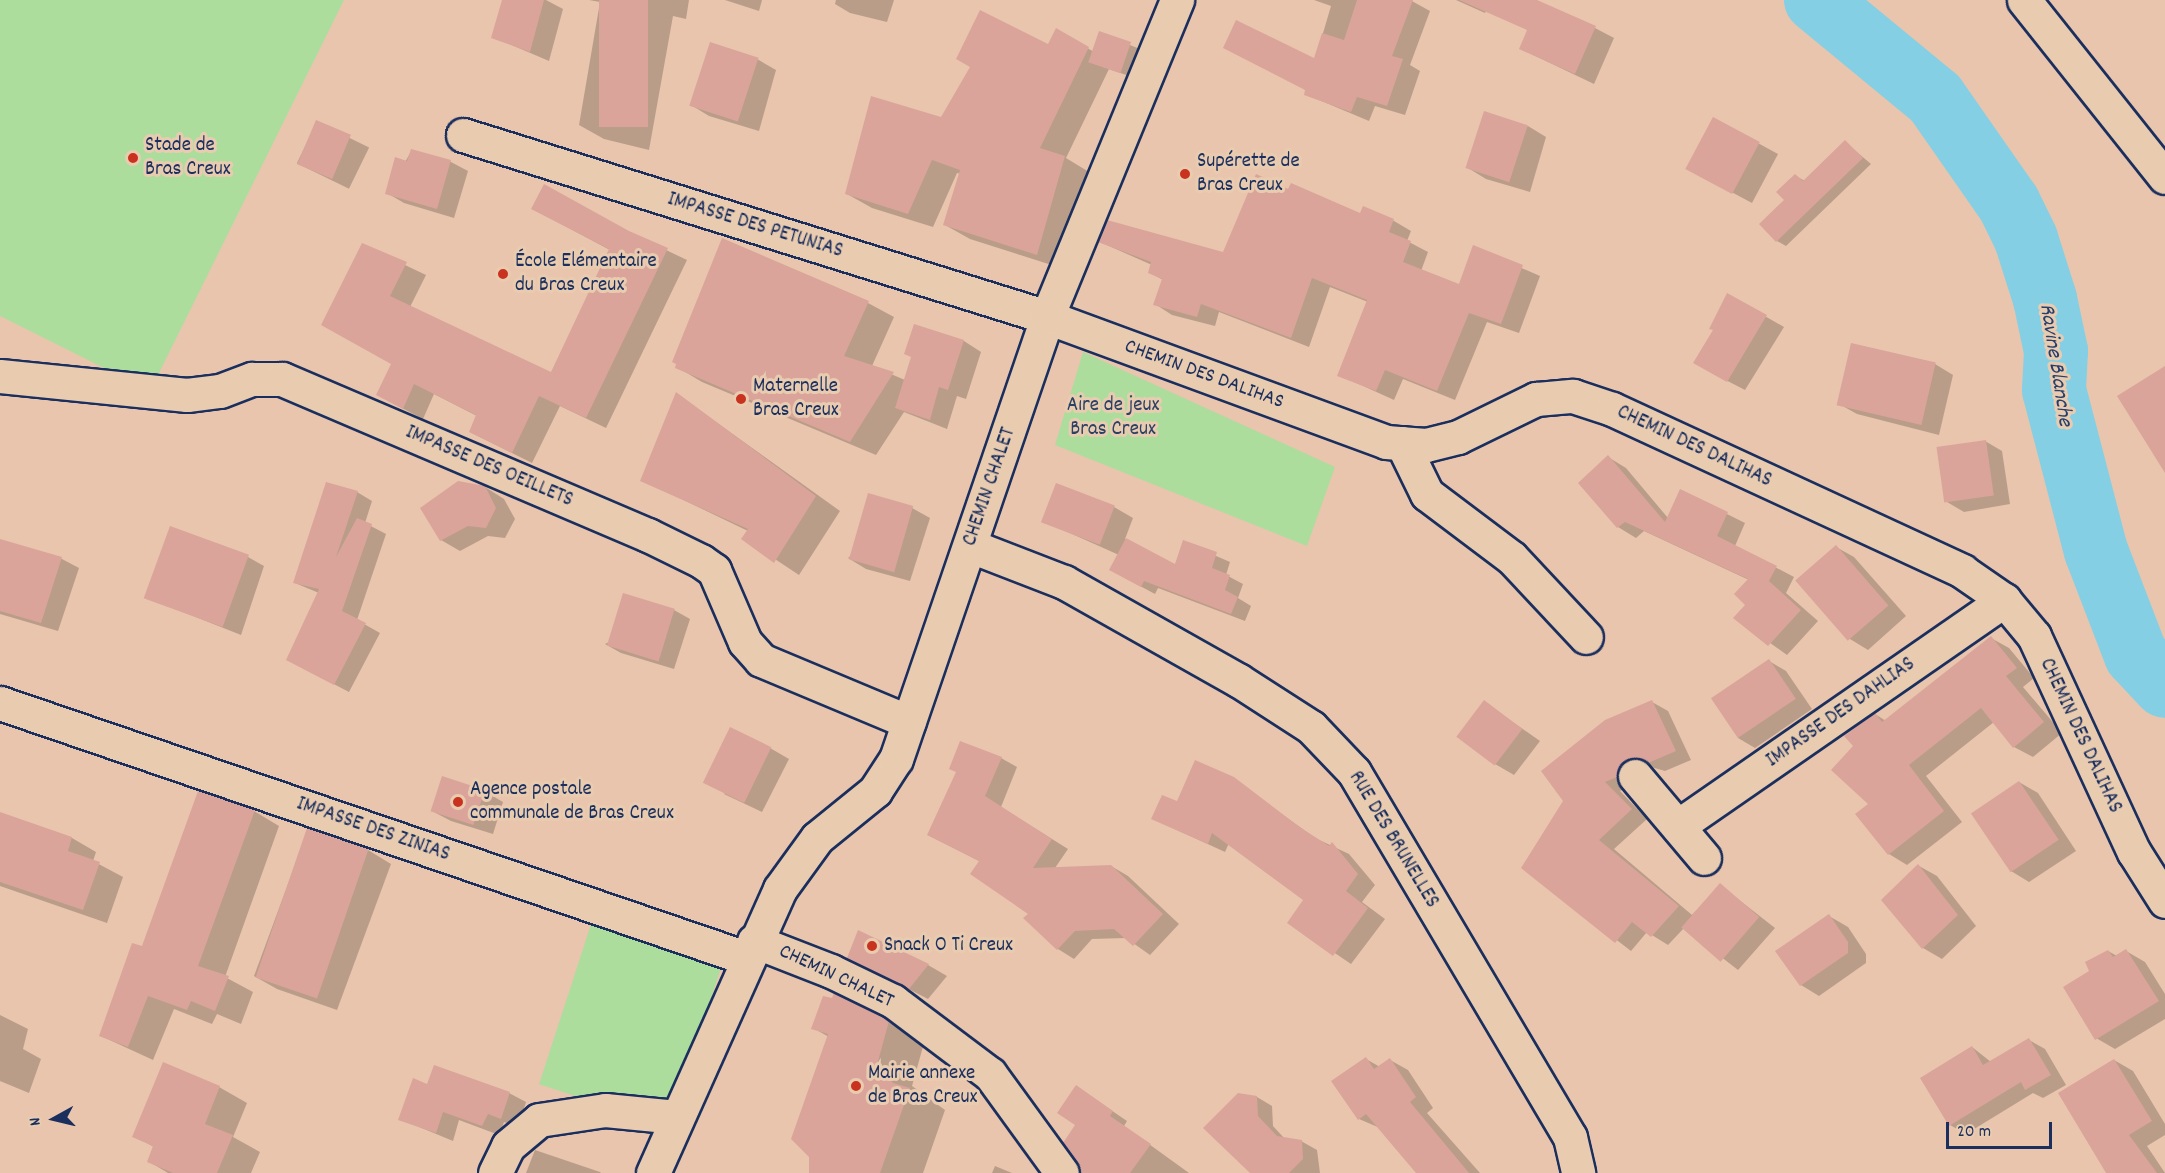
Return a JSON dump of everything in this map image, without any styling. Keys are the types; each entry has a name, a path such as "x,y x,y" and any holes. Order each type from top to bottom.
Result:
{"street":[{"name":"CHEMIN CHALET","path":"652,1173 750,950 800,858 875,791 896,759 971,546 1047,317 1177,0"},
{"path":"2024,0 2165,177"},
{"name":"IMPASSE DES PETUNIAS","path":"463,135 1047,317"},
{"name":"CHEMIN DES DALIHAS","path":"1047,317 1386,442 1426,445 1458,438 1536,399 1573,396 1612,409 1962,571 2004,600 2034,636 2134,852 2165,901"},
{"name":"IMPASSE DES OEILLETS","path":"0,376 187,395 220,392 252,379 282,379 637,530 701,561 714,570 745,642 761,660 909,722"},
{"path":"1402,443 1427,494 1512,558 1586,637"},
{"name":"RUE DES BRUNELLES","path":"971,546 1064,582 1238,680 1311,727 1354,772 1570,1137 1578,1173"},
{"name":"IMPASSE DES DAHLIAS","path":"1678,826 2004,600"},
{"name":"IMPASSE DES ZINIAS","path":"0,703 750,950"},
{"path":"1635,776 1704,858"},
{"name":"CHEMIN CHALET","path":"750,950 831,970 893,1001 990,1074 1062,1173"},
{"path":"495,1173 508,1146 539,1120 605,1110 677,1117"}],"green space":[{"name":"Stade de Bras Creux","path":"0,0 344,0 150,391 0,316"},
{"name":"Aire de jeux Bras Creux","path":"1083,352 1335,467 1307,546 1055,445"},
{"path":"595,912 725,954 669,1126 539,1084"}],"building":[{"path":"502,0 544,0 530,52 491,38"},
{"path":"599,0 648,0 648,127 599,127"},
{"path":"1357,0 1413,0 1392,56 1403,59 1387,106 1357,97 1351,112 1304,95 1305,90 1223,48 1236,20 1314,58 1322,33 1344,40"},
{"path":"1459,0 1537,0 1596,26 1575,74 1519,49 1527,30"},
{"path":"980,10 1048,44 1056,28 1089,47 1040,148 1065,156 1037,255 943,225 960,170 932,160 908,214 845,194 871,96 941,117 970,67 956,59"},
{"path":"1099,31 1131,42 1120,73 1088,62"},
{"path":"710,42 759,58 738,121 689,106"},
{"path":"1484,111 1528,125 1509,182 1465,168"},
{"path":"1713,117 1760,142 1732,194 1685,169"},
{"path":"316,120 351,135 332,179 297,164"},
{"path":"1845,140 1863,158 1776,242 1759,224 1784,200 1776,192 1795,174 1803,181"},
{"path":"411,149 451,160 437,209 385,194 395,157 407,161"},
{"path":"1256,174 1288,189 1291,183 1360,213 1363,206 1394,219 1389,232 1411,241 1403,262 1459,284 1473,245 1523,265 1501,324 1469,313 1437,391 1385,370 1376,391 1337,376 1367,300 1312,278 1291,338 1201,304 1197,317 1153,305 1162,279 1148,273 1151,262 1098,242 1107,220 1223,252"},
{"path":"544,184 629,231 668,248 586,418 539,396 512,453 469,432 476,415 414,384 403,409 376,395 391,364 321,325 362,243 407,262 390,296 551,372 609,249 531,209"},
{"path":"722,238 869,301 844,356 894,372 850,442 675,368 676,364 672,362"},
{"path":"1727,293 1767,315 1727,382 1693,363 1713,330 1709,329"},
{"path":"914,324 964,340 948,390 939,387 930,420 895,408 911,357 904,354"},
{"path":"1851,343 1936,363 1921,425 1837,405"},
{"path":"2165,366 2165,473 2117,396"},
{"path":"676,392 816,496 774,563 741,539 748,529 640,481"},
{"path":"1986,440 1994,495 1944,502 1936,447"},
{"path":"1608,455 1665,522 1680,489 1728,512 1717,536 1777,566 1769,581 1801,610 1768,646 1733,618 1745,605 1734,594 1748,579 1625,522 1617,528 1578,483"},
{"path":"458,481 485,486 496,508 486,528 468,526 440,541 420,508"},
{"path":"326,482 358,491 336,557 357,518 372,524 342,611 366,623 334,685 286,660 319,589 293,583"},
{"path":"1056,483 1115,506 1100,545 1041,522"},
{"path":"868,493 913,506 894,572 849,559"},
{"path":"170,526 249,555 223,627 144,598"},
{"path":"1126,538 1175,564 1183,540 1217,552 1212,568 1230,575 1225,590 1238,597 1231,614 1144,581 1141,587 1109,570"},
{"path":"0,539 62,557 41,623 0,611"},
{"path":"1836,545 1888,605 1848,641 1795,580"},
{"path":"623,593 675,609 659,661 607,646"},
{"path":"1991,636 2017,668 2006,676 2044,722 2013,748 1981,708 1909,765 1944,811 1888,855 1855,814 1868,804 1831,770 1853,746 1844,736 1875,713 1882,722"},
{"path":"1769,659 1796,699 1738,738 1711,698"},
{"path":"1484,700 1522,729 1495,766 1456,737"},
{"path":"1652,700 1676,751 1648,763 1631,758 1623,762 1617,777 1605,782 1632,809 1599,840 1679,906 1651,937 1632,922 1615,943 1521,868 1563,801 1541,771 1605,720"},
{"path":"730,727 771,747 744,803 703,783"},
{"path":"960,741 1002,757 985,796 1052,839 1033,868 1111,865 1163,914 1133,946 1114,929 1075,931 1057,950 1023,918 1028,914 970,874 979,861 927,835 956,772 949,769"},
{"path":"1195,760 1234,777 1298,826 1329,846 1332,842 1358,874 1346,891 1368,908 1333,956 1287,923 1303,900 1212,833 1208,844 1151,819 1162,795 1177,801"},
{"path":"442,776 485,790 473,825 431,811"},
{"path":"2019,781 2059,840 2011,872 1971,813"},
{"path":"198,791 255,810 198,966 229,976 215,1011 191,1001 187,1010 148,996 128,1047 99,1036 132,943 142,946"},
{"path":"0,812 72,837 68,851 100,862 83,910 0,882"},
{"path":"307,828 368,849 317,999 256,977"},
{"path":"1918,864 1958,915 1922,949 1881,900"},
{"path":"1720,883 1759,917 1721,962 1681,928"},
{"path":"1829,914 1848,942 1848,953 1800,986 1775,951"},
{"name":"Snack O Ti Creux","path":"858,930 929,964 909,989 847,958"},
{"path":"2126,949 2159,1001 2095,1040 2063,987 2089,971 2085,962 2108,950 2113,957"},
{"name":"Mairie annexe de Bras Creux","path":"834,993 889,1021 877,1065 893,1083 910,1088 880,1173 809,1173 809,1157 791,1139 828,1034 811,1029 823,996 832,998"},
{"path":"2029,1038 2051,1075 2025,1090 2021,1082 1949,1126 1920,1078 1972,1046 1983,1065"},
{"path":"1366,1057 1374,1069 1390,1058 1416,1097 1410,1102 1469,1173 1416,1173 1366,1114 1358,1120 1331,1081"},
{"path":"2114,1059 2152,1121 2129,1135 2157,1173 2106,1173 2058,1093"},
{"path":"163,1062 220,1086 205,1124 233,1135 217,1173 173,1173 147,1162 153,1146 132,1137"},
{"path":"434,1065 510,1092 501,1119 488,1114 482,1126 443,1112 436,1133 398,1120 413,1078 427,1084"},
{"path":"1076,1085 1113,1111 1110,1116 1151,1144 1130,1173 1080,1173 1063,1143 1075,1125 1057,1113"},
{"path":"1238,1093 1257,1096 1258,1116 1277,1136 1302,1140 1303,1159 1289,1173 1250,1173 1203,1128"}],"waterway":[{"name":"Ravine Blanche","path":"1816,0 1935,98 2009,204 2026,239 2045,299 2056,351 2054,390 2096,551 2136,655 2165,686"}],"place":[{"name":"Stade de Bras Creux","path":"133,158"},
{"name":"Supérette de Bras Creux","path":"1185,174"},
{"name":"École Elémentaire du Bras Creux","path":"503,274"},
{"name":"Maternelle Bras Creux","path":"741,399"},
{"name":"Agence postale communale de Bras Creux","path":"458,802"},
{"name":"Snack O Ti Creux","path":"872,946"},
{"name":"Mairie annexe de Bras Creux","path":"856,1086"}]}
